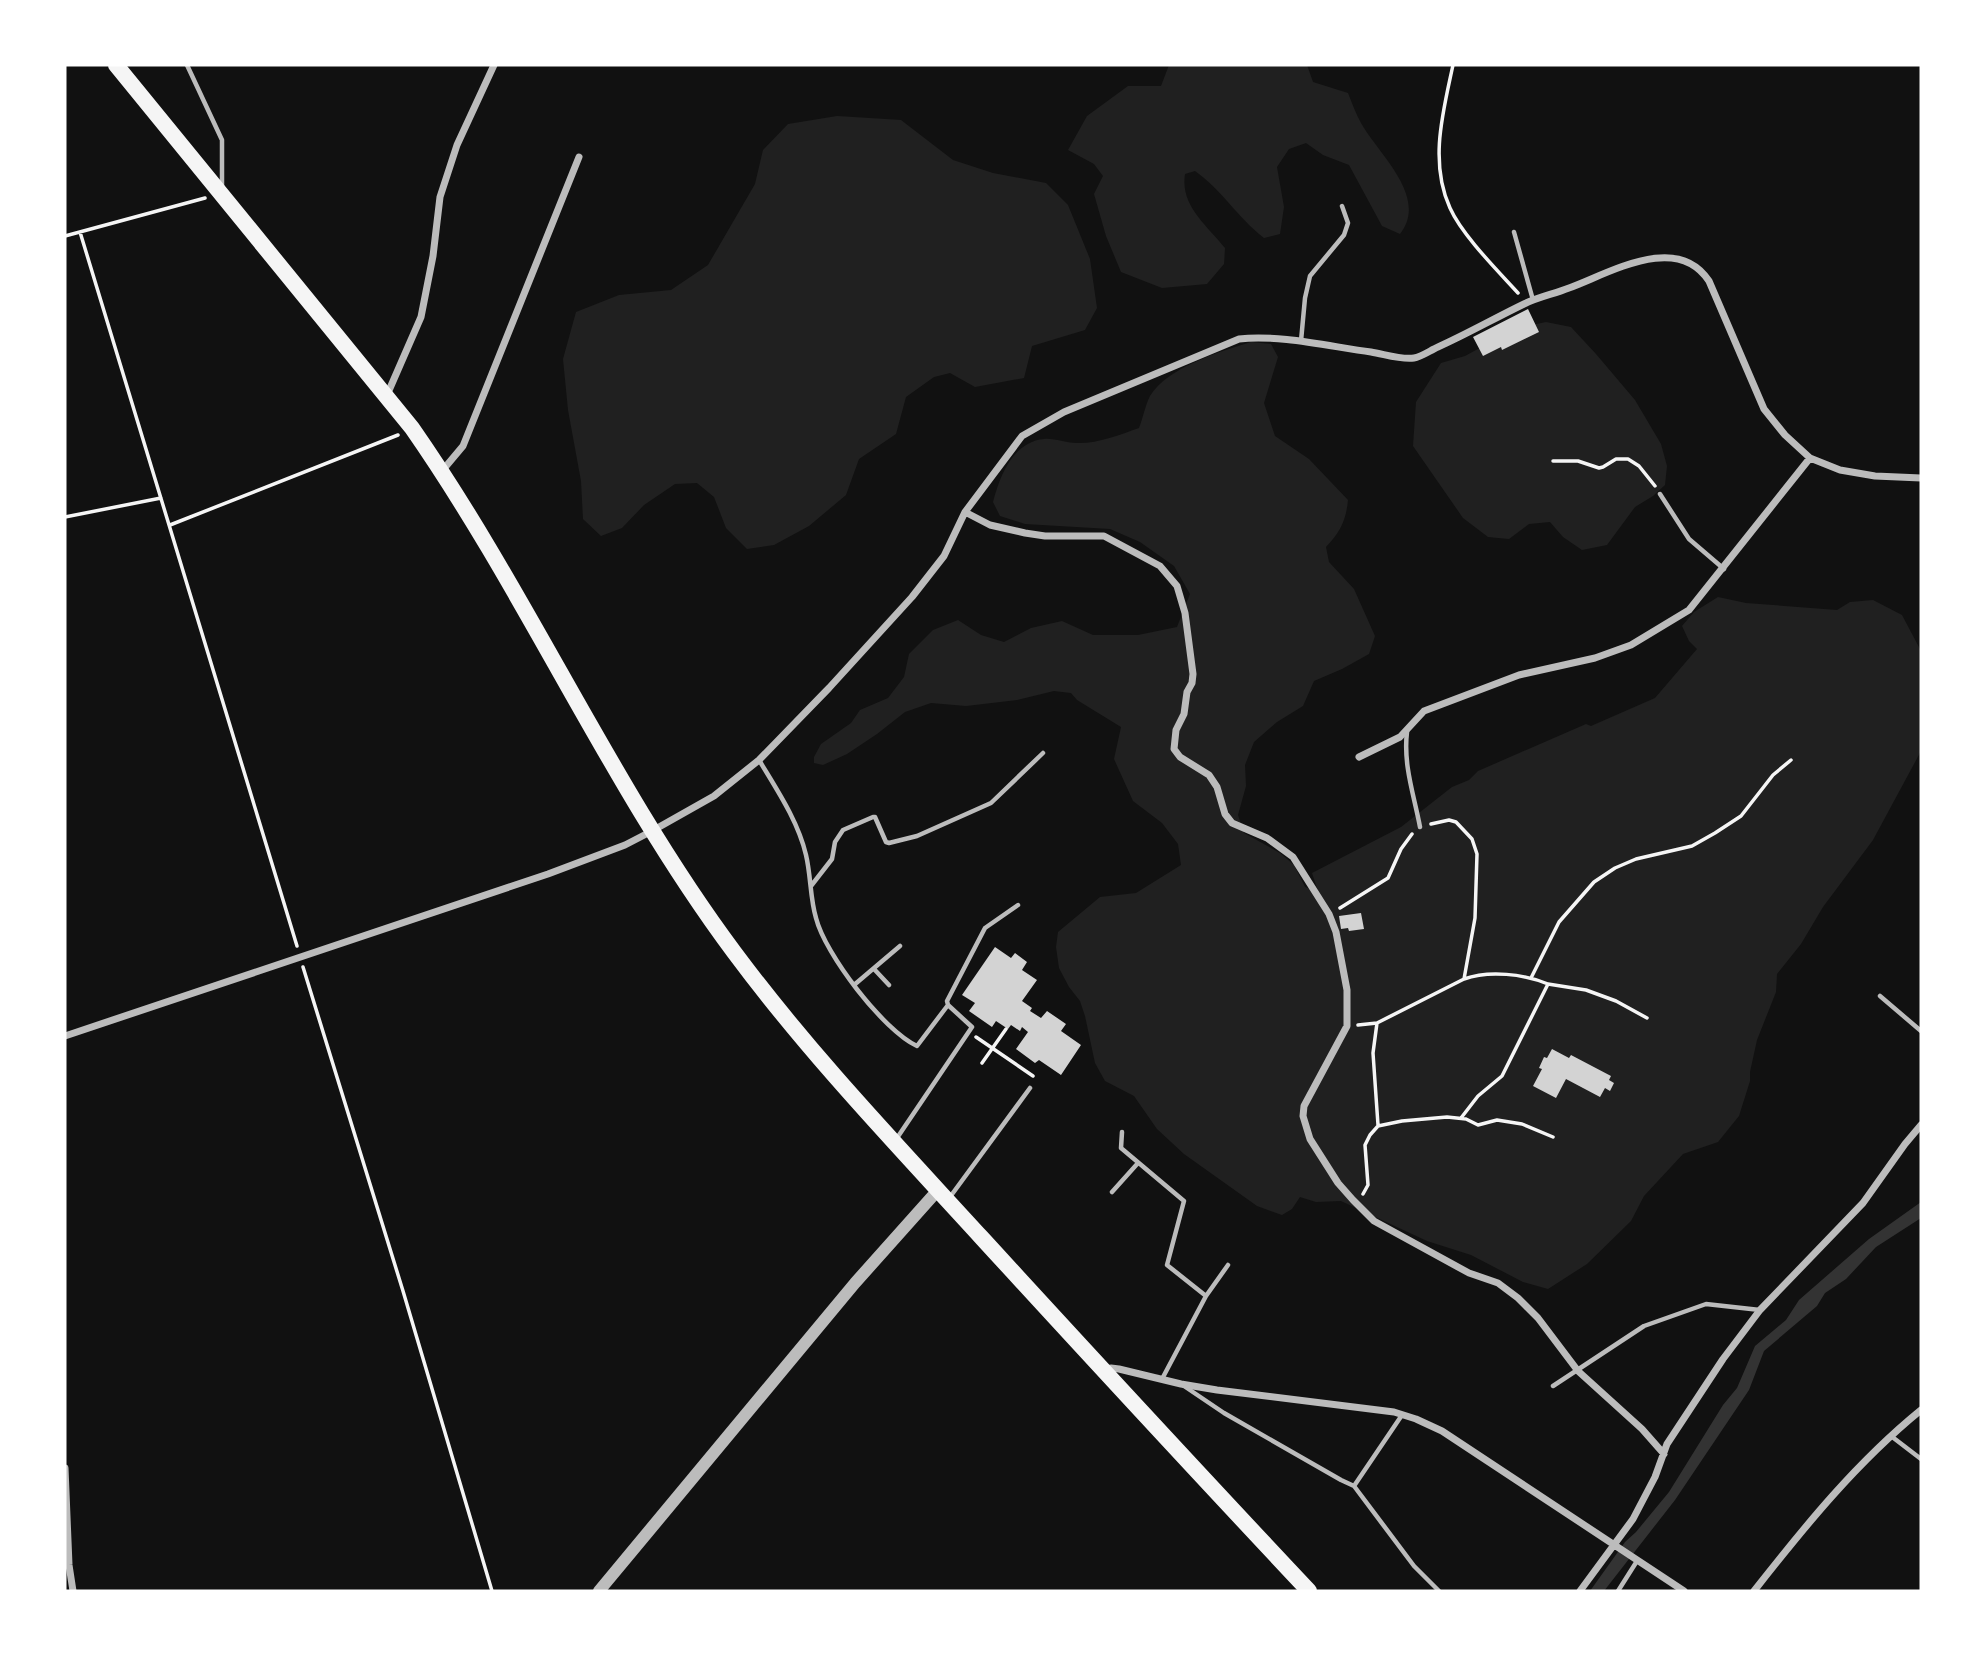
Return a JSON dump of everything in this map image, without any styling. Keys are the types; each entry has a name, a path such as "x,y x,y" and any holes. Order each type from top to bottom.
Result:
{"highway":[{"path":"116,65 412,428 442,471 652,831 733,951 802,1041 1309,1591"}],"street":[{"path":"386,396 421,317 433,256 440,197 457,145 494,65"},
{"path":"442,471 463,446 579,157"},
{"path":"65,1036 548,874 625,845 714,796 759,760 912,597 944,556 965,512 1022,436 1064,412 1239,339 1251,337 1301,342 1414,358 1530,302 1642,261 1676,258 1696,265 1709,281 1764,409 1785,435 1810,458 1840,470 1921,478"},
{"path":"1359,757 1400,737 1424,711 1519,675 1595,657 1631,645 1689,610 1810,458"},
{"path":"965,512 990,525 1025,533 1045,536 1104,536 1160,566 1168,574 1182,601 1193,668 1184,714 1174,739 1174,749 1188,763 1209,775 1217,787 1225,814 1232,822 1267,838 1293,857 1329,914 1336,932 1347,990 1347,1026 1309,1096 1303,1116 1310,1139 1338,1184 1374,1221 1469,1273 1497,1283 1518,1298 1538,1318 1578,1371 1642,1429 1664,1454"},
{"path":"1580,1591 1633,1519 1667,1444 1716,1370 1760,1310 1863,1203 1921,1125"},
{"path":"600,1591 855,1283 943,1195"},
{"path":"1105,1372 1111,1368 1119,1369 1181,1384 1402,1415 1442,1431 1684,1591"},
{"path":"1754,1591 1819,1509 1891,1436 1921,1410"},
{"path":"65,1468 73,1591"}],"lane":[{"path":"187,65 222,140 222,194"},
{"path":"1301,342 1310,276 1344,235 1348,223 1342,206"},
{"path":"1514,232 1530,302"},
{"path":"1660,494 1689,539 1724,569"},
{"path":"1408,731 1406,745 1409,781 1420,827"},
{"path":"810,887 832,859 835,842 844,830 875,817 886,842 917,836 991,803 1043,754"},
{"path":"759,760 784,801 797,829 806,855 816,919 825,943 854,985 905,1040 917,1046 948,1005 947,1001 985,928 1018,905"},
{"path":"854,985 900,946"},
{"path":"874,969 889,985"},
{"path":"1880,996 1921,1031"},
{"path":"894,1142 972,1027 948,1005"},
{"path":"943,1195 1030,1088"},
{"path":"1122,1132 1121,1148 1184,1201 1167,1265 1206,1296"},
{"path":"1112,1192 1138,1163"},
{"path":"1162,1379 1206,1296 1228,1265"},
{"path":"1553,1386 1644,1326 1706,1304 1760,1310"},
{"path":"1181,1384 1224,1412 1354,1486 1414,1566 1439,1591"},
{"path":"1354,1486 1402,1415"},
{"path":"1891,1436 1921,1459"},
{"path":"1618,1591 1634,1559"}],"path":[{"path":"1453,65 1438,143 1442,180 1450,209 1478,248 1530,302"},
{"path":"65,236 222,194"},
{"path":"80,232 492,1591"},
{"path":"170,525 389,440 412,428"},
{"path":"1553,461 1578,461 1599,468 1616,459 1628,459 1651,478 1660,494"},
{"path":"65,517 161,498"},
{"path":"1531,978 1559,922 1594,882 1615,868 1636,859 1692,846 1715,833 1741,816 1773,775 1791,760"},
{"path":"1329,914 1388,878 1405,842 1420,827 1449,820 1456,822 1472,839 1477,854 1475,918 1464,979"},
{"path":"1347,1026 1377,1023 1474,975 1531,978 1548,984 1586,990 1616,1001 1647,1018"},
{"path":"1461,1118 1478,1096 1502,1076 1548,984"},
{"path":"1377,1023 1374,1054 1378,1126"},
{"path":"982,1063 1006,1029"},
{"path":"968,1032 1036,1078 1030,1088"},
{"path":"1358,1205 1368,1185 1366,1145 1378,1126 1402,1121 1461,1118 1478,1125 1497,1120 1522,1124 1553,1137"}],"shaded area":[{"path":"1169,65 1307,65 1313,82 1348,93 1361,123 1405,191 1409,206 1407,220 1400,234 1382,226 1349,165 1323,155 1306,143 1289,149 1277,167 1284,207 1280,234 1264,238 1195,171 1185,174 1187,196 1196,214 1225,248 1224,264 1207,284 1162,288 1121,272 1106,236 1094,194 1103,176 1094,164 1068,150 1087,116 1128,86 1161,86"},
{"path":"837,116 901,120 953,160 993,173 1046,183 1068,205 1090,259 1097,308 1085,330 1032,346 1024,378 975,387 950,373 934,377 906,397 896,434 859,459 846,495 809,526 774,545 747,549 726,528 714,497 697,483 675,484 644,505 622,528 601,536 583,519 581,481 568,410 563,359 576,312 619,295 671,290 708,265 755,184 763,150 788,124"},
{"path":"1546,322 1571,327 1635,400 1661,444 1667,466 1665,485 1635,507 1607,545 1582,550 1563,537 1550,522 1529,524 1509,539 1488,537 1463,518 1413,446 1416,402 1441,363 1465,356 1527,326"},
{"path":"1251,342 1271,344 1278,357 1264,403 1275,436 1309,459 1348,500 1342,526 1326,547 1329,562 1354,589 1375,636 1369,654 1314,681 1303,706 1277,722 1254,742 1245,765 1246,786 1238,815 1244,833 1280,853 1294,865 1305,887 1318,891 1312,873 1401,827 1452,787 1469,780 1478,771 1586,724 1591,726 1655,698 1697,649 1689,641 1682,626 1694,612 1718,597 1746,603 1837,610 1850,602 1873,600 1902,615 1921,651 1921,751 1873,840 1777,974 1776,992 1757,1040 1750,1081 1739,1116 1718,1142 1683,1154 1644,1196 1631,1221 1587,1264 1548,1289 1523,1282 1471,1255 1427,1241 1341,1201 1316,1202 1300,1197 1292,1209 1282,1215 1257,1206 1184,1154 1157,1129 1134,1096 1105,1081 1095,1063 1080,1001 1059,968 1056,947 1058,932 1100,897 1136,893 1181,865 1178,844 1162,823 1133,801 1114,759 1121,727 1077,700 1071,693 1054,691 1017,700 966,706 931,703 905,712 847,754 823,765 814,763 821,744 851,723 860,710 888,698 904,677 909,654 933,630 958,620 981,635 1004,642 1031,628 1062,621 1093,635 1138,635 1177,627 1190,594 1174,566 1140,542 1110,529 1025,524 1000,516 993,502 1004,471 1024,446 1044,439 1072,443 1092,442 1139,428 1150,396 1169,377 1195,362"},
{"path":"1921,1202 1921,1218 1876,1247 1846,1279 1825,1293 1817,1306 1764,1351 1749,1390 1675,1500 1604,1591 1590,1591 1625,1542 1669,1492 1723,1405 1737,1388 1755,1346 1786,1320 1799,1300 1869,1239"}],"building":[{"path":"1528,309 1539,332 1483,356 1473,337"},
{"path":"1361,913 1364,929 1341,929 1339,916"},
{"path":"995,947 1011,958 1015,953 1027,962 1022,970 1037,980 1022,1001 1032,1008 1030,1011 1041,1018 1047,1011 1066,1024 1061,1031 1081,1045 1061,1075 1039,1060 1035,1063 1016,1049 1028,1032 1022,1027 1020,1031 1011,1025 1008,1029 996,1021 992,1027 969,1011 975,1003 962,995"},
{"path":"1552,1049 1569,1058 1571,1055 1611,1076 1609,1080 1614,1083 1610,1091 1605,1088 1600,1097 1566,1079 1556,1098 1533,1086 1542,1069 1539,1068 1544,1057 1547,1058"}]}
